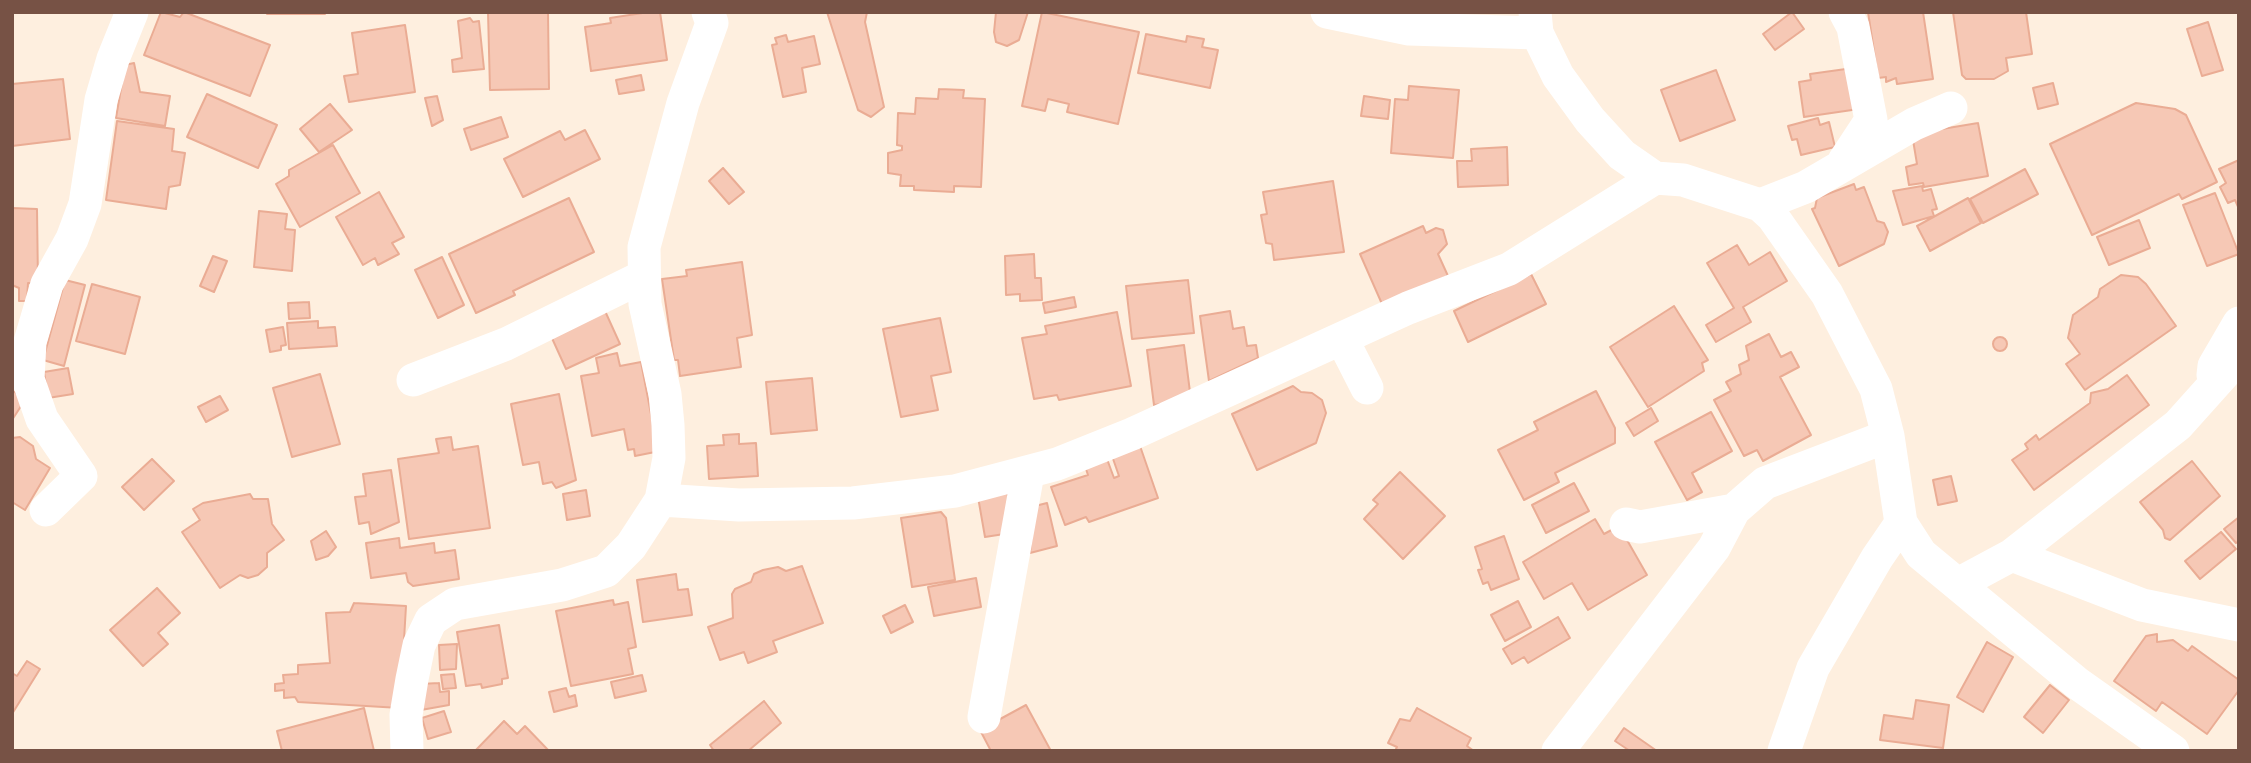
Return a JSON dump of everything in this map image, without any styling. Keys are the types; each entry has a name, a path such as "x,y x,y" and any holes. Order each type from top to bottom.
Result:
{"street":[{"path":"46,510 81,476 42,419 28,379 30,342 47,284 72,239 85,204 101,100 113,59 132,12"},
{"path":"407,751 406,715 412,679 419,645 431,620 455,604 562,585 606,571 631,546 661,499 669,458 668,425 665,394 645,304 644,247 683,103 712,23 708,12"},
{"path":"1326,12 1409,29 1536,23 1558,76 1590,120 1622,155 1655,178 1683,180 1760,205 1827,294 1876,389 1888,436 1901,523 1921,554 2077,683 2173,751"},
{"path":"1838,169 1871,120 1853,27 1845,12"},
{"path":"1760,205 1805,187 1914,124 1951,108"},
{"path":"661,499 739,505 853,503 955,491 1028,472 1132,434 1408,307 1509,269 1655,178"},
{"path":"413,380 506,344 644,276"},
{"path":"2211,388 2214,366 2239,324"},
{"path":"1342,339 1367,388"},
{"path":"1958,584 2012,555 2178,425 2239,357"},
{"path":"1558,751 1714,548 1734,510 1765,483 1888,436"},
{"path":"984,716 1028,472"},
{"path":"1626,524 1640,527 1734,510"},
{"path":"1784,751 1813,668 1877,558 1901,523"},
{"path":"2012,555 2142,605 2238,625"}],"building":[{"path":"161,12 180,17 184,12 270,45 250,96 144,55"},
{"path":"325,12 325,14 267,14"},
{"path":"488,12 548,12 549,89 490,90"},
{"path":"660,12 667,60 591,71 585,27 611,23 610,18"},
{"path":"827,12 867,12 865,22 884,107 871,117 858,110"},
{"path":"996,12 1028,12 1019,40 1007,46 996,42"},
{"path":"1042,12 1139,32 1118,124 1067,112 1069,104 1048,99 1045,111 1022,106"},
{"path":"1792,12 1804,29 1775,50 1763,34"},
{"path":"1868,12 1923,12 1933,79 1897,84 1896,78 1886,82 1886,77 1878,78"},
{"path":"1953,12 2026,12 2032,54 2006,58 2008,71 1994,79 1966,79 1962,75"},
{"path":"470,18 473,22 479,21 484,69 453,72 452,60 462,58 458,21"},
{"path":"2208,22 2223,70 2202,76 2187,29"},
{"path":"405,25 415,92 349,102 344,76 358,74 352,33"},
{"path":"1146,34 1186,42 1187,36 1204,39 1202,47 1218,50 1210,88 1138,73"},
{"path":"786,35 788,42 814,36 820,64 802,68 806,92 783,97 772,45 777,44 775,38"},
{"path":"134,63 140,92 170,96 165,126 116,118 125,65"},
{"path":"1853,68 1859,109 1804,117 1799,82 1811,80 1810,74"},
{"path":"1716,70 1735,120 1680,141 1661,90"},
{"path":"641,75 644,90 619,94 616,80"},
{"path":"63,79 70,139 12,146 12,84"},
{"path":"2053,83 2058,104 2038,109 2033,88"},
{"path":"1409,86 1459,90 1453,158 1391,153 1395,99 1408,100"},
{"path":"939,89 964,90 963,98 985,99 981,187 954,186 954,192 914,190 914,186 900,186 901,175 888,173 888,153 902,150 902,146 897,145 898,113 915,114 916,98 938,99"},
{"path":"207,94 277,125 258,168 187,137"},
{"path":"437,96 443,120 432,126 425,98"},
{"path":"1364,96 1390,100 1388,119 1361,116"},
{"path":"2136,103 2175,109 2186,115 2217,182 2182,199 2179,194 2092,235 2050,144"},
{"path":"330,104 352,130 319,152 300,129"},
{"path":"501,117 508,137 471,150 464,129"},
{"path":"1818,118 1820,125 1829,122 1835,147 1801,155 1797,139 1792,140 1788,126"},
{"path":"117,121 174,129 172,151 185,153 180,185 169,187 166,209 106,200"},
{"path":"1978,123 1988,176 1924,187 1923,183 1909,185 1906,167 1917,164 1912,134"},
{"path":"585,130 600,159 523,197 504,159 560,131 565,140"},
{"path":"333,145 360,193 300,227 276,184 289,176 289,170"},
{"path":"1507,147 1508,185 1458,187 1457,161 1472,161 1471,149"},
{"path":"2239,160 2239,209 2235,200 2228,203 2220,187 2226,183 2219,169"},
{"path":"723,168 744,192 729,204 709,181"},
{"path":"2025,169 2038,194 1983,223 1970,199"},
{"path":"1333,181 1344,252 1274,260 1272,244 1266,243 1261,215 1267,214 1263,192"},
{"path":"1854,184 1856,190 1864,187 1877,221 1884,223 1888,232 1884,244 1839,266 1812,209 1815,208 1817,198"},
{"path":"1922,186 1923,191 1931,189 1937,209 1932,210 1934,216 1903,225 1893,191"},
{"path":"379,192 404,237 392,243 399,254 378,265 375,258 363,265 336,217"},
{"path":"2215,193 2239,254 2207,266 2183,205"},
{"path":"569,198 594,252 513,291 515,295 476,313 449,254"},
{"path":"1968,198 1981,223 1930,251 1917,226"},
{"path":"12,208 37,209 38,284 28,283 27,301 19,301 19,288 12,285"},
{"path":"259,211 287,214 285,229 295,230 292,271 254,267"},
{"path":"2139,220 2150,248 2109,265 2097,237"},
{"path":"1423,226 1426,233 1436,228 1443,230 1447,244 1438,254 1448,276 1382,304 1360,254"},
{"path":"1737,245 1749,265 1770,252 1787,281 1743,307 1751,322 1716,342 1706,325 1734,308 1707,263"},
{"path":"1034,254 1035,278 1041,278 1042,300 1020,301 1020,294 1006,295 1005,256"},
{"path":"213,256 227,261 214,292 200,286"},
{"path":"442,257 464,305 438,318 415,270"},
{"path":"742,262 752,335 737,338 741,367 680,376 678,360 674,360 662,279 687,276 686,270"},
{"path":"1531,274 1546,304 1468,342 1454,311"},
{"path":"2121,275 2138,277 2146,284 2176,326 2085,390 2066,364 2080,354 2068,338 2073,315 2098,297 2100,289"},
{"path":"65,280 85,285 64,366 43,360"},
{"path":"1188,280 1194,333 1132,339 1126,286"},
{"path":"92,284 140,297 125,354 76,341"},
{"path":"1074,297 1076,307 1045,313 1043,303"},
{"path":"309,302 310,318 289,319 288,303"},
{"path":"1674,306 1708,360 1702,363 1704,371 1648,407 1610,347"},
{"path":"605,311 620,344 566,369 551,336"},
{"path":"1230,311 1233,329 1244,327 1247,346 1256,345 1258,358 1209,381 1200,316"},
{"path":"1117,312 1131,386 1059,400 1057,395 1034,399 1022,338 1047,334 1045,326"},
{"path":"940,318 951,372 931,376 938,410 901,417 883,329"},
{"path":"318,321 318,328 335,327 337,346 289,349 287,323"},
{"path":"283,327 286,345 281,346 281,350 270,352 266,330"},
{"path":"1769,334 1781,357 1791,352 1799,367 1780,377 1811,435 1763,461 1757,450 1744,456 1714,400 1731,391 1726,382 1741,374 1739,365 1749,360 1746,346"},
{"path":"2000,337 2005,339 2005,349 2000,351 1995,349 1993,344 1995,339"},
{"path":"1184,345 1191,400 1154,405 1147,350"},
{"path":"617,353 620,366 641,362 656,440 655,452 635,456 634,449 628,450 624,429 592,436 581,376 599,373 596,358"},
{"path":"68,368 73,394 48,398 44,372"},
{"path":"320,374 340,444 292,457 273,388"},
{"path":"2127,375 2149,405 2034,490 2012,460 2028,449 2025,444 2036,435 2039,440 2090,403 2091,393 2108,389"},
{"path":"812,378 817,430 771,434 766,382"},
{"path":"1293,386 1322,400 1326,413 1316,443 1257,470 1232,414"},
{"path":"12,390 25,400 12,420"},
{"path":"1596,391 1615,428 1615,443 1555,473 1559,482 1524,500 1498,450 1538,430 1534,422"},
{"path":"559,394 576,480 556,488 552,482 543,484 539,462 523,465 511,404"},
{"path":"220,396 228,410 206,422 198,407"},
{"path":"1651,408 1658,421 1634,436 1626,423"},
{"path":"1711,412 1732,451 1692,473 1702,492 1687,500 1655,442"},
{"path":"739,434 739,444 756,443 758,476 709,479 707,446 724,445 723,435"},
{"path":"20,437 33,446 36,459 50,468 25,510 12,502 12,438"},
{"path":"451,437 453,450 478,446 490,528 409,539 398,459 439,453 436,439"},
{"path":"1139,443 1158,498 1089,522 1086,517 1065,525 1051,487 1088,475 1085,466 1107,459 1114,478 1119,476 1111,453"},
{"path":"152,459 174,481 144,510 122,487"},
{"path":"2192,461 2220,496 2170,540 2165,538 2163,530 2140,502"},
{"path":"391,470 399,522 371,534 369,522 359,524 355,497 366,496 363,474"},
{"path":"1400,472 1445,516 1403,559 1364,519 1378,504 1373,500"},
{"path":"1951,476 1957,501 1938,505 1933,480"},
{"path":"1574,483 1589,511 1546,533 1532,505"},
{"path":"586,490 590,516 567,520 563,494"},
{"path":"1007,492 1017,532 985,537 978,497"},
{"path":"250,494 253,499 268,499 272,524 284,540 267,553 267,567 258,575 248,578 240,575 220,588 182,532 200,520 193,509 203,503"},
{"path":"1047,503 1057,546 1030,553 1035,506"},
{"path":"941,512 946,518 955,580 912,587 901,518"},
{"path":"2239,517 2239,541 2236,543 2224,529"},
{"path":"1595,519 1604,534 1619,526 1647,575 1588,610 1572,583 1544,599 1523,562"},
{"path":"326,531 336,547 328,556 316,560 311,541"},
{"path":"2221,532 2236,549 2200,579 2185,561"},
{"path":"1504,536 1519,579 1491,590 1488,582 1483,584 1478,570 1482,569 1475,547"},
{"path":"399,538 400,548 434,543 435,553 455,550 459,579 413,586 408,582 406,573 371,578 366,543"},
{"path":"802,566 823,623 773,641 777,652 748,663 744,652 720,660 708,627 733,618 732,594 735,589 751,582 754,574 763,570 778,567 786,571"},
{"path":"676,574 678,590 688,589 692,615 643,622 637,580"},
{"path":"976,578 981,607 934,616 928,587"},
{"path":"157,588 180,613 158,633 168,644 143,666 110,630"},
{"path":"613,600 614,605 628,602 636,647 628,649 633,674 571,686 556,611"},
{"path":"1518,601 1531,627 1505,641 1491,615"},
{"path":"354,603 406,606 400,708 298,702 295,697 284,698 284,690 275,691 275,684 284,683 283,675 298,674 298,665 330,663 326,613 350,612"},
{"path":"905,605 913,622 891,633 883,616"},
{"path":"1558,617 1570,638 1528,663 1524,657 1512,664 1503,649"},
{"path":"499,625 508,678 502,679 502,684 482,688 481,684 466,686 457,632"},
{"path":"2157,634 2157,642 2173,640 2188,651 2192,646 2239,680 2239,690 2207,734 2162,702 2156,711 2114,681 2146,636"},
{"path":"1987,642 2013,657 1983,712 1957,697"},
{"path":"457,644 456,669 440,670 439,645"},
{"path":"27,661 40,669 12,714 12,673 17,676"},
{"path":"454,674 456,688 443,689 441,675"},
{"path":"642,675 646,691 615,698 611,682"},
{"path":"439,683 440,692 449,691 449,705 421,710 420,684"},
{"path":"2050,685 2069,700 2043,733 2024,717"},
{"path":"566,688 569,697 575,695 577,706 554,712 549,692"},
{"path":"1916,700 1949,705 1943,748 1880,740 1884,715 1913,719"},
{"path":"764,701 781,723 748,751 714,751 710,745"},
{"path":"1026,705 1051,751 991,751 980,730"},
{"path":"364,708 374,751 282,751 277,731"},
{"path":"1417,708 1471,738 1467,746 1474,751 1395,751 1397,747 1388,743 1400,719 1410,721"},
{"path":"444,711 451,732 428,739 422,718"},
{"path":"504,721 517,734 525,726 549,751 475,751"},
{"path":"1624,728 1657,751 1630,751 1615,741"}]}
